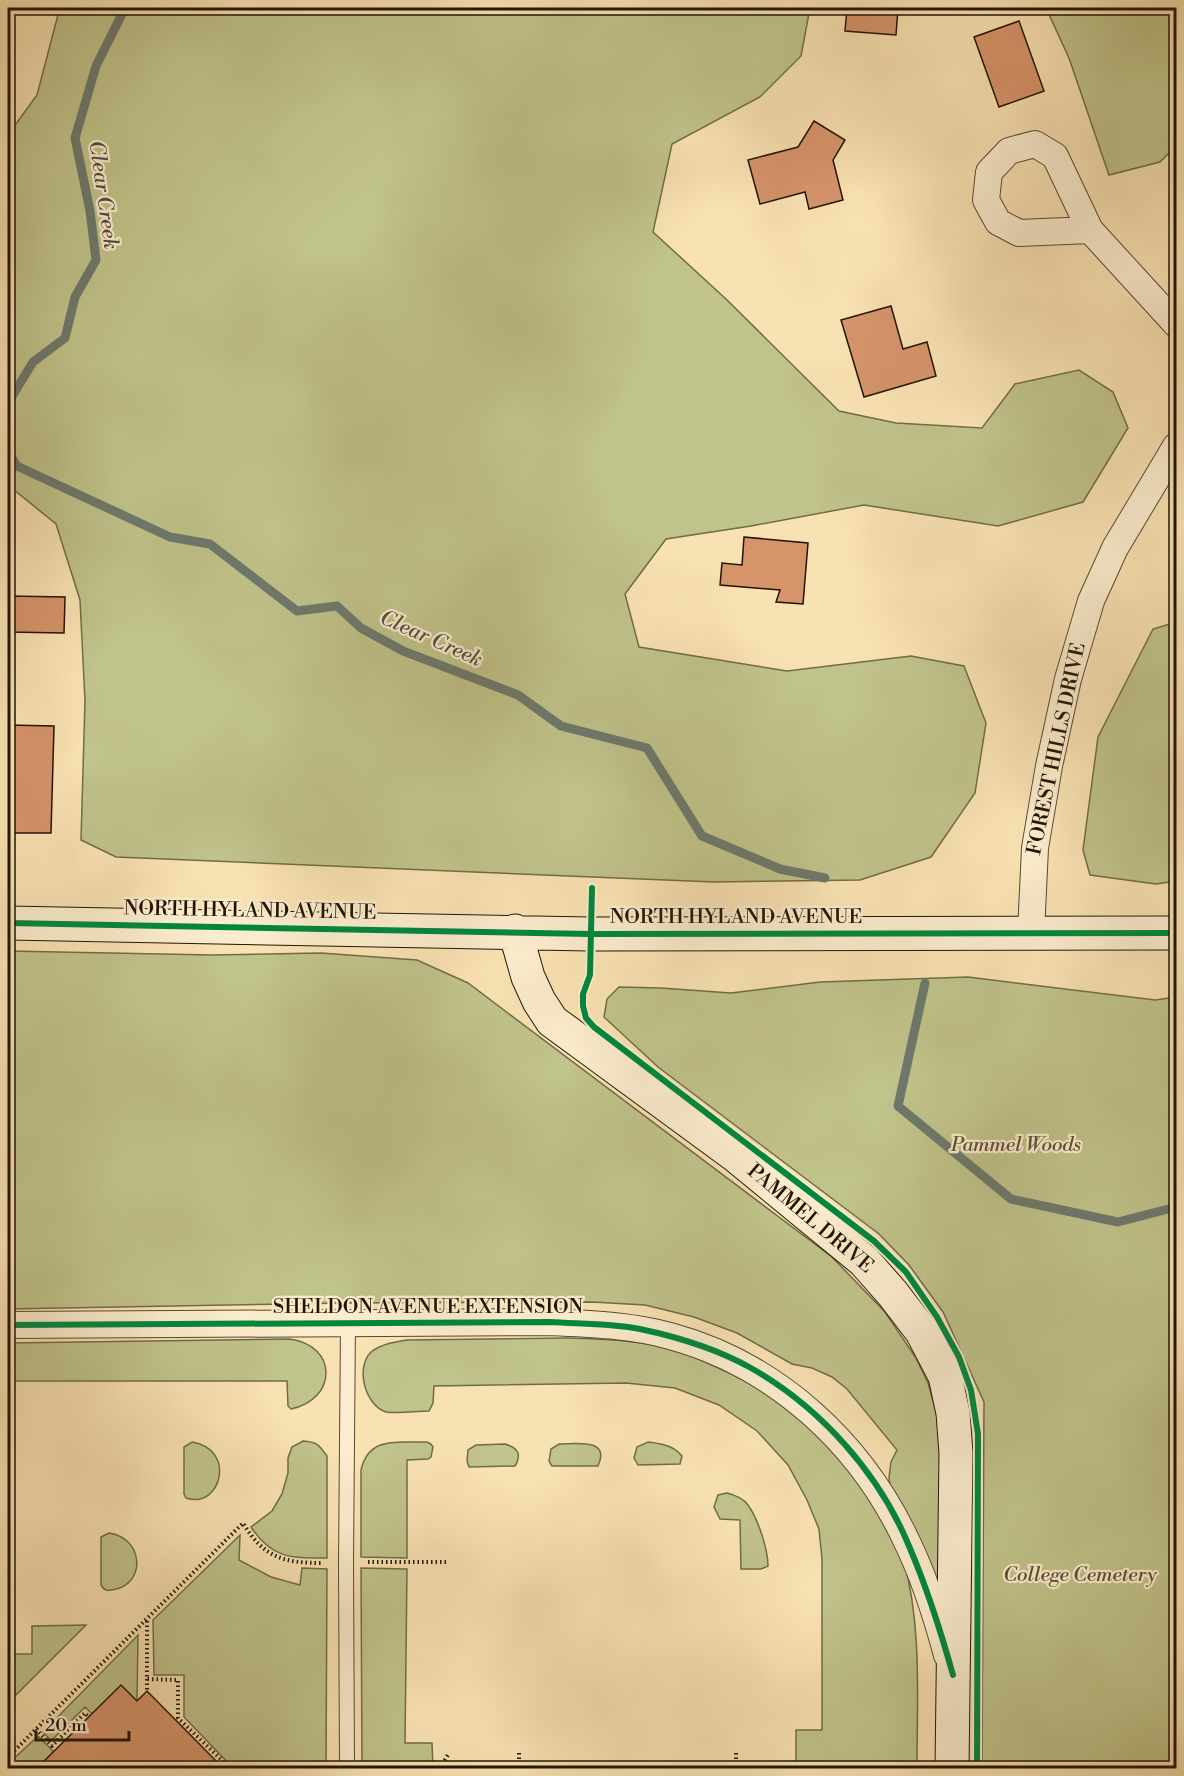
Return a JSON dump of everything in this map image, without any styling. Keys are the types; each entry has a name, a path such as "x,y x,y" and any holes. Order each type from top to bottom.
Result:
{"main road":[{"name":"NORTH HYLAND AVENUE","path":"8,923 590,934 1176,933"},
{"name":"PAMMEL DRIVE","path":"515,931 528,977 539,1001 552,1021 736,1156 864,1261 922,1332 945,1376 956,1453 952,1768"}],"street":[{"path":"1090,230 1176,324"},
{"name":"FOREST HILLS DRIVE","path":"1030,933 1035,848 1049,766 1068,679 1084,623 1091,600 1115,548 1176,446"},
{"name":"SHELDON AVENUE EXTENSION","path":"8,1325 549,1322 637,1329 670,1336 711,1349 752,1368 811,1410 867,1471 909,1544 939,1626 953,1675"}],"lane":[{"path":"347,1768 348,1322"}],"path":[{"path":"8,1757 243,1522 261,1547 274,1556 303,1563 327,1563"},
{"path":"362,1563 449,1562"},
{"path":"147,1619 147,1691"},
{"path":"147,1679 178,1680 178,1718 230,1768"},
{"path":"36,1729 52,1746 85,1713 89,1717"},
{"path":"440,1768 449,1753"},
{"path":"519,1753 519,1768"},
{"path":"736,1753 736,1768"}],"green space":[{"path":"58,8 810,8 801,56 760,97 672,144 653,232 726,299 839,411 896,423 982,428 1015,384 1079,370 1113,392 1128,428 1083,502 998,526 864,505 666,539 625,594 639,647 787,671 911,656 964,666 986,723 975,793 931,857 860,880 714,882 116,857 81,840 85,701 80,600 56,524 8,485 8,135 37,95"},
{"path":"1046,8 1176,8 1176,146 1160,162 1109,175 1069,58"},
{"path":"1176,622 1176,881 1156,884 1090,875 1083,850 1098,737 1153,629"},
{"path":"8,951 212,955 321,953 417,960 468,983 832,1257 885,1312 916,1358 928,1383 937,1415 940,1442 940,1581 937,1583 891,1494 889,1478 891,1462 897,1450 847,1389 832,1377 812,1368 792,1364 737,1333 694,1317 645,1305 592,1302 345,1303 8,1309"},
{"name":"Pammel Woods","path":"968,977 1155,1000 1176,997 1176,1768 982,1768 984,1402 943,1312 909,1265 879,1234 658,1067 604,1017 607,999 619,987 731,993 820,982"},
{"path":"565,1338 622,1341 664,1347 688,1354 734,1375 774,1397 799,1417 854,1475 871,1497 897,1541 910,1586 917,1664 917,1768 796,1768 796,1730 822,1730 822,1559 819,1529 807,1500 788,1465 757,1431 719,1405 675,1388 626,1383 434,1386 433,1403 429,1411 386,1412 373,1402 363,1376 366,1359 371,1352 384,1345 407,1340"},
{"path":"289,1339 305,1343 317,1351 324,1361 326,1373 324,1384 317,1395 306,1404 291,1409 288,1406 287,1381 8,1381 8,1343"},
{"path":"303,1441 318,1445 327,1456 327,1558 283,1555 259,1538 251,1527 272,1511 282,1494 292,1447"},
{"path":"192,1442 206,1447 215,1455 219,1466 219,1477 215,1487 208,1495 198,1499 186,1498 184,1494 184,1447"},
{"path":"427,1442 433,1447 431,1457 407,1460 407,1558 361,1557 361,1470 365,1459 371,1451 386,1443"},
{"path":"648,1442 663,1444 675,1449 682,1456 680,1464 638,1465 634,1458 637,1447"},
{"path":"505,1444 518,1452 515,1466 469,1467 468,1450 476,1445"},
{"path":"559,1444 590,1444 596,1447 601,1457 598,1466 552,1466 549,1461 551,1449"},
{"path":"727,1493 741,1499 752,1511 764,1543 768,1566 761,1569 741,1569 740,1520 720,1519 714,1507 718,1495"},
{"path":"109,1533 129,1543 135,1552 137,1562 136,1571 131,1580 112,1590 104,1589 101,1585 101,1537"},
{"path":"240,1535 239,1560 271,1577 300,1585 302,1568 327,1569 326,1768 233,1768 184,1717 184,1675 154,1675 153,1620"},
{"path":"361,1568 407,1569 405,1743 432,1743 433,1768 362,1768"},
{"path":"86,1625 8,1703 8,1654 32,1654 32,1626"},
{"path":"138,1635 137,1701 92,1714 85,1707 51,1741 43,1732"},
{"path":"38,1736 54,1752 37,1768 12,1768 8,1764"}],"building":[{"path":"847,8 898,8 896,35 845,31"},
{"path":"1019,21 1044,91 999,107 974,37"},
{"path":"814,121 845,140 833,160 843,200 809,209 805,192 760,204 748,160 798,147"},
{"path":"891,306 903,349 927,342 936,376 864,397 841,320"},
{"path":"744,537 808,543 803,604 776,602 780,590 720,585 722,563 742,565"},
{"path":"8,596 65,597 64,633 8,632"},
{"path":"8,725 54,726 51,833 8,833"},
{"path":"121,1685 137,1701 147,1691 223,1768 37,1768"}],"waterway":[{"name":"Clear Creek","path":"8,403 33,362 65,338 75,297 96,260 90,211 75,138 96,66 125,8"},
{"name":"Clear Creek","path":"8,451 17,466 170,537 210,544 297,611 337,606 361,628 403,651 518,695 561,726 647,748 702,836 780,869 825,878"},
{"name":"Clear Creek","path":"925,983 898,1106 1011,1199 1118,1222 1176,1207"}],"cycle path":[{"path":"592,888 590,975 583,994 586,1018 594,1027 874,1241 906,1272 937,1317 959,1357 971,1390 978,1434 977,1768"},
{"path":"8,923 590,934 1176,933"},
{"path":"8,1325 549,1322 629,1327 711,1349 751,1368 801,1402 845,1444 864,1468 881,1493 909,1546 933,1610 953,1675"}],"park label":[{"name":"College Cemetery","path":"1080,1575"}]}
